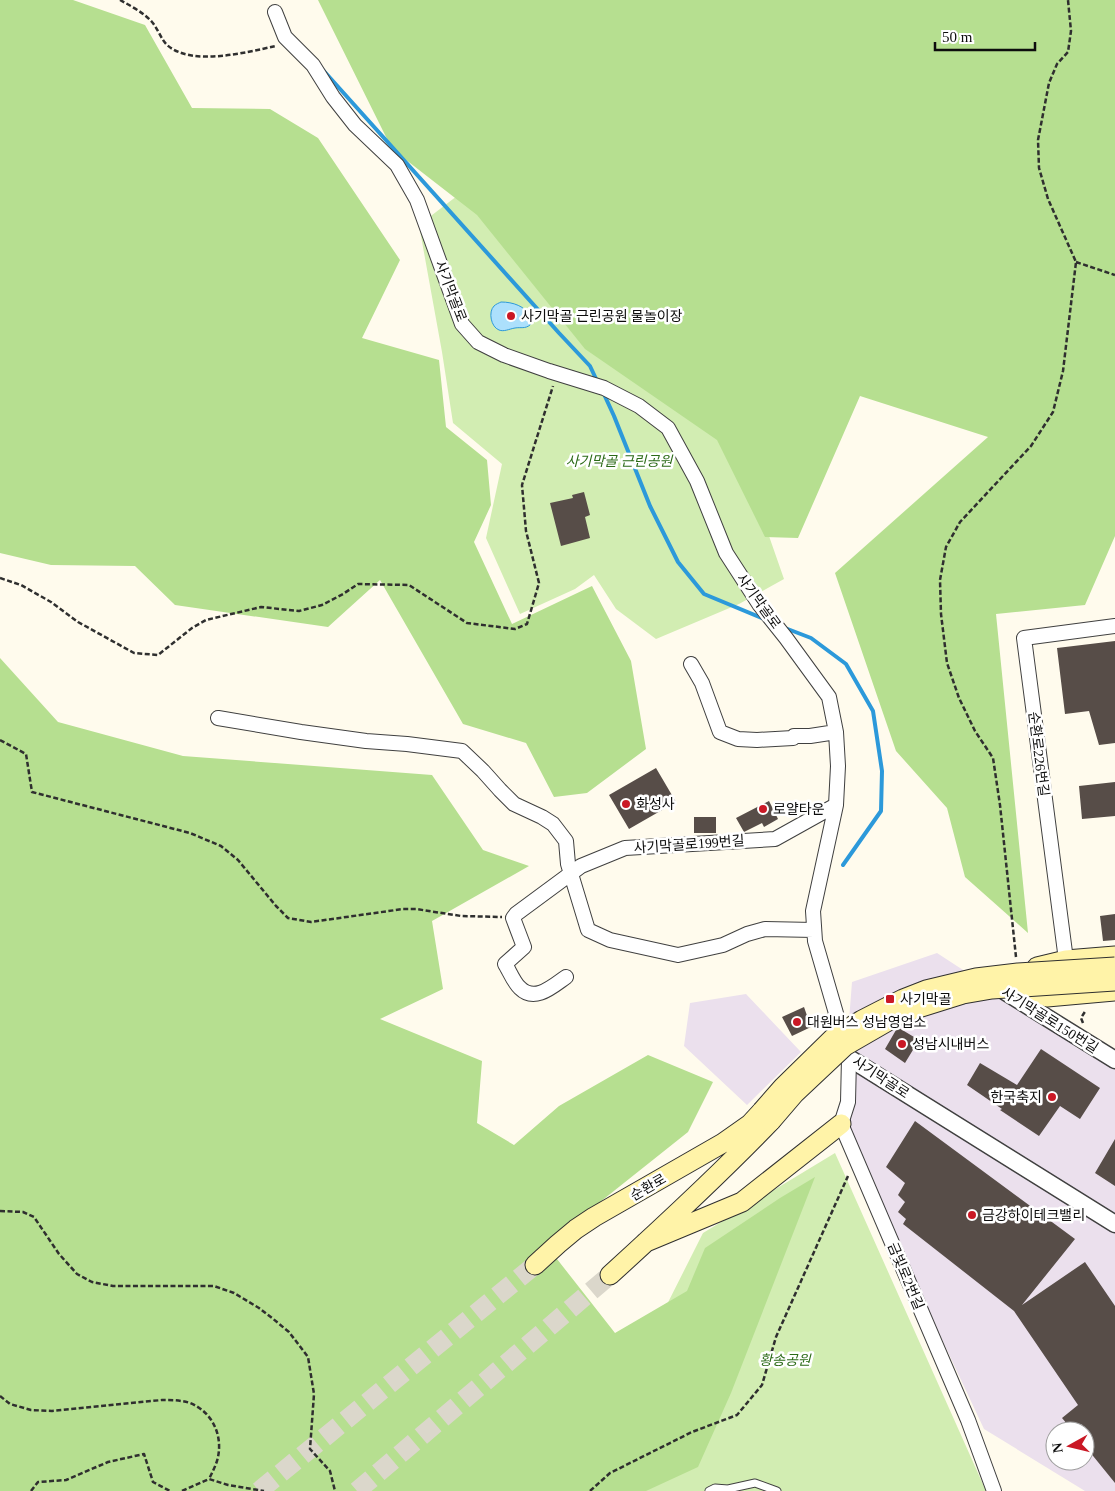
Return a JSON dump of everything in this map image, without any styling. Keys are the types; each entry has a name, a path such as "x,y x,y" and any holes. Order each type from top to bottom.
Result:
{"main road":[{"path":"985,979 1066,960 1115,956"},
{"path":"610,1275 734,1160 802,1068 833,1038 868,1017 903,999 926,990 976,978 1018,973 1115,967"},
{"path":"985,979 1048,997 1115,991"},
{"path":"767,1116 795,1094 845,1046 890,1020 915,1009 963,994 992,989 1115,980"},
{"name":"순환로","path":"536,1264 576,1229 723,1143 750,1124 767,1116"},
{"path":"646,1242 742,1202 841,1124"}],"street":[{"name":"사기막골로","path":"275,12 285,37 313,65 332,97 354,125 397,165 417,200 462,324 478,342 504,355 604,388 639,406 668,428 697,481 726,553 759,604 829,697 836,732 838,766 836,805 813,911 814,930 815,941 849,1058 1115,1224"},
{"name":"순환로226번길","path":"1066,960 1024,638 1115,626"},
{"path":"691,664 702,683 720,732 738,739 757,740 793,738 794,736 810,736 836,732"},
{"path":"218,718 366,741 462,751 514,804 553,824 566,840 570,869 588,930 610,940 678,955 723,944 765,929 814,930"},
{"name":"사기막골로199번길","path":"513,918 570,869 624,848 775,839 836,805"},
{"path":"513,918 524,947 505,964 520,988 530,993 540,994 566,977"},
{"path":"842,1036 867,1020 920,995 985,979"},
{"name":"사기막골로150번길","path":"985,979 1115,1060"},
{"path":"841,1124 848,1102 849,1058"},
{"name":"금빛로2번길","path":"841,1124 968,1420 994,1491"}],"lane":[{"path":"709,1491 715,1488 728,1490 754,1483 777,1491"}],"path":[{"path":"120,0 151,22 167,45 188,56 226,56 291,43"},
{"path":"1018,972 993,758 975,731 947,663 941,614 940,580 946,547 960,522 1031,446 1053,412 1063,371 1076,262 1048,199 1039,168 1038,140 1049,83 1057,64 1068,52 1071,31 1068,0"},
{"path":"1076,262 1115,275"},
{"path":"0,578 21,585 51,602 78,622 134,653 158,655 192,628 206,620 261,607 299,611 322,605 358,584 409,585 467,623 515,629 527,624 539,583 526,531 522,485 557,374"},
{"path":"0,740 26,754 32,792 190,833 221,846 238,860 270,900 288,918 311,922 403,909 416,909 461,916 513,918"},
{"path":"1084,1028 1081,1018 1086,1010"},
{"path":"590,1491 618,1469 692,1432 736,1415 762,1385 776,1337 856,1159"},
{"path":"0,1211 23,1212 34,1217 59,1254 77,1274 92,1282 113,1286 214,1286 234,1293 251,1303 289,1332 308,1357 314,1394 310,1449 330,1471 335,1491"},
{"path":"0,1396 10,1404 30,1410 45,1411 162,1400 180,1400 190,1403 204,1411 211,1419 218,1433 219,1450 217,1461 209,1479"},
{"path":"32,1491 38,1482 66,1480 108,1462 144,1454 153,1482 170,1491"},
{"path":"182,1491 209,1479 228,1485 264,1491"}],"shaded area":[{"path":"937,953 1115,1069 1115,1491 1085,1491 1052,1471 1095,1471 1095,1421 1045,1421 1045,1466 984,1429 841,1124 852,982"},
{"path":"746,994 801,1052 747,1105 684,1046 690,1003"}],"green space":[{"path":"0,0 73,0 145,25 192,108 270,109 318,138 400,260 362,338 439,360 446,427 487,460 491,505 474,542 512,624 592,586 631,661 646,749 587,793 554,797 526,743 463,724 380,580 328,627 175,605 135,566 51,565 0,553"},
{"path":"318,0 1115,0 1115,536 1085,605 996,614 1028,933 965,877 947,808 896,751 835,573 988,437 860,396 798,538 765,537 717,440 585,349 477,215 392,149"},
{"name":"사기막골 근린공원","path":"474,183 716,384 784,579 739,604 656,639 616,609 594,575 575,589 520,614 486,538 502,464 453,423 419,225"},
{"path":"0,658 58,722 183,756 432,775 483,850 529,866 432,921 443,989 380,1019 482,1061 477,1123 514,1145 559,1106 648,1055 713,1082 688,1132 546,1245 615,1333 687,1291 705,1248 815,1177 731,1393 698,1467 646,1491 0,1491"},
{"name":"황송공원","path":"835,1153 986,1491 573,1491 703,1233"}],"water":[{"name":"사기막골 근린공원 물놀이장","path":"501,302 522,307 531,317 530,325 505,331 496,328 492,323 491,312 494,306"}],"building":[{"path":"584,492 590,515 585,517 590,538 561,546 550,503 573,498 572,495"},
{"path":"1115,641 1115,743 1099,745 1089,711 1065,714 1057,648"},
{"path":"656,768 676,802 629,829 609,795"},
{"path":"1115,782 1115,816 1082,819 1079,786"},
{"name":"로얄타운","path":"769,801 778,819 764,827 762,823 744,832 736,818"},
{"path":"694,817 716,817 716,833 694,833"},
{"path":"1115,914 1115,940 1103,941 1100,916"},
{"name":"대원버스 성남영업소","path":"804,1007 811,1027 792,1036 782,1017"},
{"name":"성남시내버스","path":"899,1028 919,1040 905,1063 885,1049"},
{"name":"한국축지","path":"1041,1049 1100,1088 1080,1119 1060,1106 1039,1136 967,1085 980,1063 1017,1085"},
{"path":"915,1121 1075,1239 1022,1305 1085,1262 1115,1306 1115,1483 1095,1458 1095,1421 1065,1421 1062,1418 1078,1405 1014,1311 903,1224 906,1219 898,1212 905,1202 898,1195 905,1183 886,1167"},
{"path":"1115,1139 1115,1186 1095,1173"}],"waterway":[{"path":"323,70 590,366 597,381"},
{"path":"603,392 650,506 678,562 704,594 764,619"},
{"path":"785,628 811,638 846,664 873,711 882,771 881,811 843,865"}],"tunnel":[{"path":"259,1491 535,1265"},
{"path":"357,1491 610,1275"}],"place":[{"name":"사기막골 근린공원 물놀이장","path":"511,316"},
{"name":"화성사","path":"626,804"},
{"name":"로얄타운","path":"763,809"},
{"name":"사기막골","path":"890,999"},
{"name":"대원버스 성남영업소","path":"797,1022"},
{"name":"성남시내버스","path":"902,1044"},
{"name":"한국축지","path":"1052,1097"},
{"name":"금강하이테크밸리","path":"972,1215"}]}
